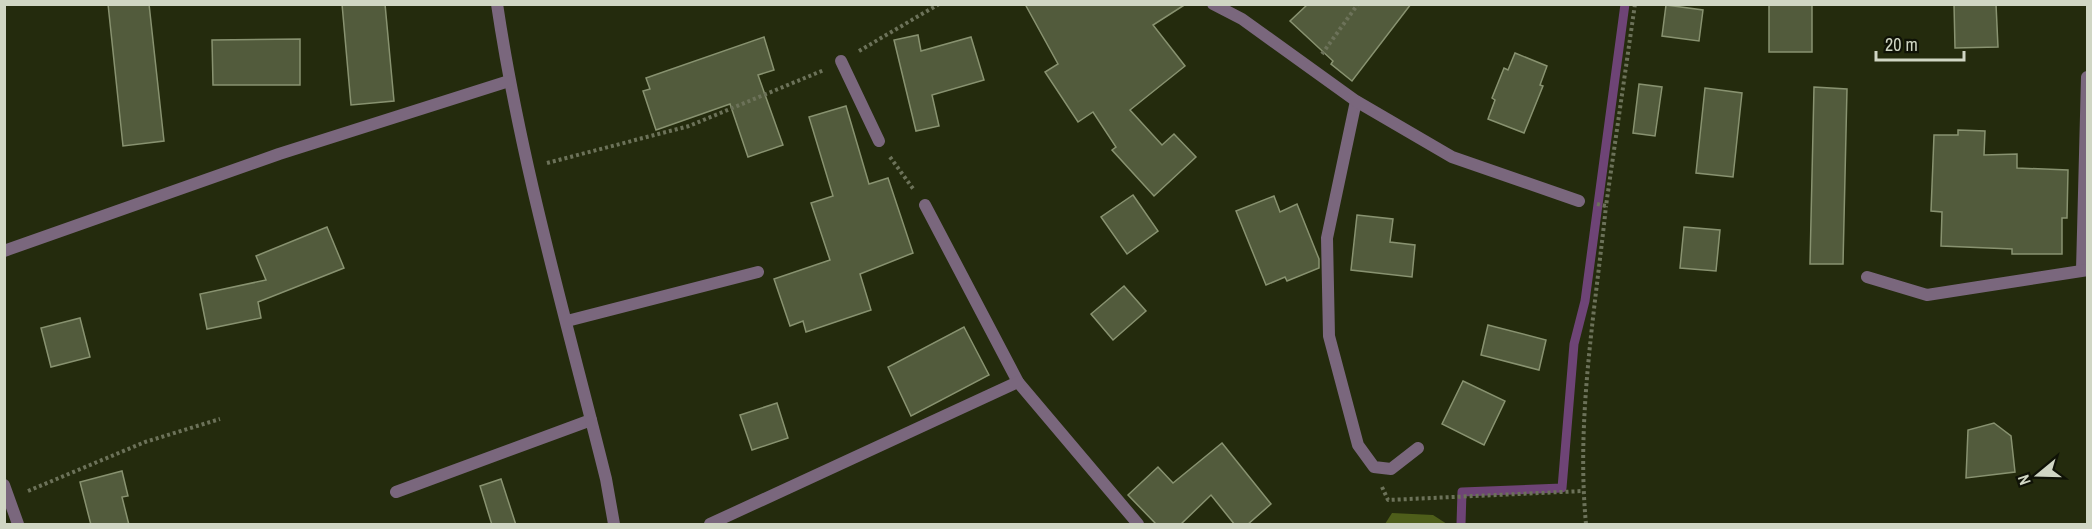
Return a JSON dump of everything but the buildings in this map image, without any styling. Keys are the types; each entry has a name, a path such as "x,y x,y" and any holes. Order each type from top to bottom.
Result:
{"street":[{"path":"497,4 509,81 528,168 591,420 614,525"},
{"path":"1213,4 1242,19 1356,101 1452,157 1579,201"},
{"path":"841,61 879,141"},
{"path":"1867,277 1927,296 2085,270 2087,77"},
{"path":"4,251 279,154 509,81"},
{"path":"1356,101 1327,238 1329,336 1358,445 1374,467 1391,469 1418,448"},
{"path":"925,205 1018,382 1137,525"},
{"path":"567,321 758,272"},
{"path":"710,525 1018,382"},
{"path":"396,492 591,420"},
{"path":"4,485 18,525"}],"path":[{"path":"528,168 689,126 813,76 939,4"},
{"path":"1311,69 1358,4"},
{"path":"1586,525 1583,491 1587,353 1597,296 1606,206 1635,4"},
{"path":"879,141 925,205"},
{"path":"1579,201 1606,206"},
{"path":"8,499 145,442 220,419"},
{"path":"1374,467 1388,500 1583,491"}],"green space":[{"path":"1392,513 1433,515 1447,524 1385,524"}],"waterway":[{"path":"1461,524 1462,492 1562,488 1574,344 1585,301 1625,4"}]}
